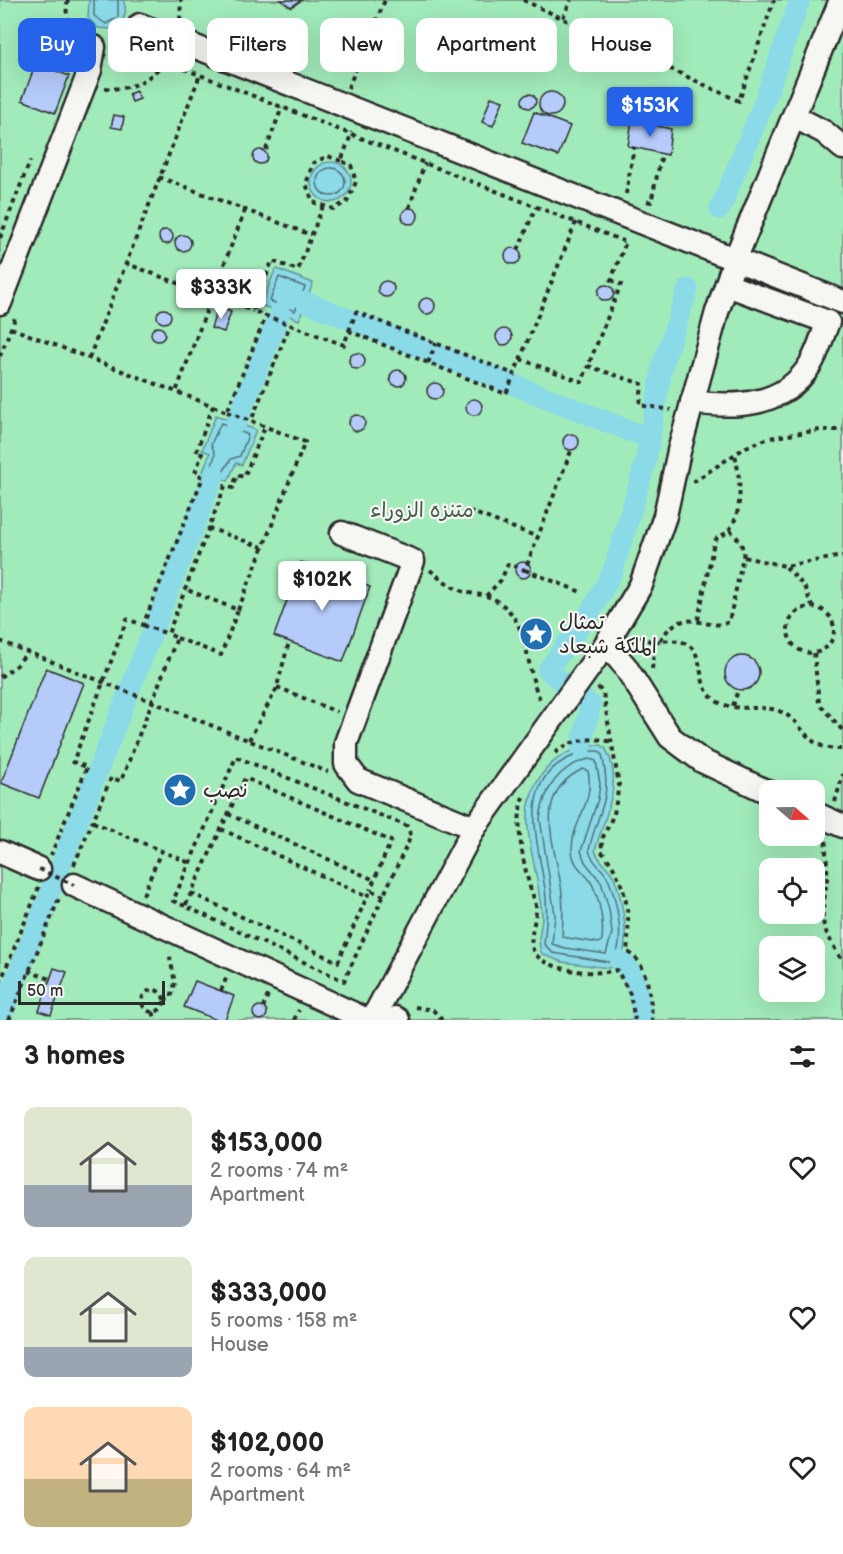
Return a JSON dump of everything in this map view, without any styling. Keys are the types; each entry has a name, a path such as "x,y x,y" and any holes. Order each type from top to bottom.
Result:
{"street":[{"path":"372,1020 474,828 606,644 651,562 692,402 735,260 841,0"},
{"path":"195,47 843,302"},
{"path":"8,310 89,72"},
{"path":"795,117 824,132 843,148"},
{"path":"692,402 739,406 770,397 798,379 810,365 828,322 727,285"},
{"path":"342,533 413,561 355,719 345,755 350,772 358,780 474,828"},
{"path":"606,644 625,666 670,737 696,758 759,787"},
{"path":"0,852 42,870"},
{"path":"74,885 367,1020"},
{"path":"382,1020 395,1018 398,1020"}],"path":[{"path":"341,161 351,134 350,109 385,0"},
{"path":"523,0 739,101 774,0"},
{"path":"563,19 571,0"},
{"path":"100,99 104,88 120,89 143,81 158,70 164,61 626,242 610,283 621,284 582,382 520,359"},
{"path":"89,358 200,75"},
{"path":"266,150 282,107"},
{"path":"633,196 624,193 634,147"},
{"path":"642,199 651,202 662,154"},
{"path":"328,156 351,165 356,182 347,202 333,209 323,206 313,202 306,184 313,163 328,156"},
{"path":"409,208 425,163"},
{"path":"159,177 311,235"},
{"path":"253,311 272,261 298,270 323,206"},
{"path":"518,250 536,207"},
{"path":"176,392 245,210"},
{"path":"350,329 506,394 576,222"},
{"path":"125,263 344,345 356,312 513,375"},
{"path":"0,356 11,328 8,310"},
{"path":"230,413 268,316"},
{"path":"251,421 290,325"},
{"path":"0,983 42,870 87,767 73,762 127,619 221,655 305,442 11,328"},
{"path":"429,361 436,344"},
{"path":"588,366 642,384 640,405 663,409"},
{"path":"144,626 203,477 195,473 202,454 196,453 213,406"},
{"path":"166,634 225,486 232,488 237,475 244,477 265,427"},
{"path":"669,495 735,454 769,438 820,430 843,430"},
{"path":"525,570 571,451"},
{"path":"699,620 714,542 730,530 738,501 735,454"},
{"path":"469,511 538,537"},
{"path":"208,528 262,547"},
{"path":"655,643 679,623 699,620 726,624 729,622 744,557 742,545 730,530"},
{"path":"744,557 785,566 843,556"},
{"path":"413,561 464,592 486,596 505,607 526,644 537,694 548,722"},
{"path":"486,596 501,580 508,564 581,592"},
{"path":"785,566 804,586 812,606"},
{"path":"185,589 238,610"},
{"path":"812,606 827,613 834,630 831,643 814,653 798,650 787,633 791,617 803,608 812,606"},
{"path":"9,1020 111,778 121,781 177,638"},
{"path":"0,641 344,778 358,780"},
{"path":"660,641 683,644 693,650 700,661 709,694 733,706 779,711 816,745 843,749"},
{"path":"249,740 277,687 289,642"},
{"path":"0,677 17,665 27,652"},
{"path":"814,653 819,703 842,727"},
{"path":"577,682 586,689 595,686 603,693 619,785 614,814 603,837 601,851 617,873 624,889 629,920 627,952 633,954 642,968 652,1020"},
{"path":"277,687 355,719"},
{"path":"733,706 738,690"},
{"path":"548,759 559,749 576,742 595,739 611,742"},
{"path":"237,757 407,826 411,836 344,981 174,901 190,863 237,757"},
{"path":"843,774 829,820 825,858 827,879 822,914 827,938 843,962"},
{"path":"185,906 191,893 228,814 245,778 391,841 338,962 191,893"},
{"path":"526,788 520,816 528,880 536,907 532,942 534,951 540,959 564,969 601,972 617,970 630,994 635,1020"},
{"path":"228,814 372,879"},
{"path":"93,822 190,863"},
{"path":"221,829 367,897"},
{"path":"136,913 161,851"},
{"path":"42,870 74,885"},
{"path":"370,890 384,896"},
{"path":"161,925 176,983 174,996 164,999"},
{"path":"28,971 50,979"},
{"path":"156,1020 153,1012 144,1007 145,994 158,991 164,999"},
{"path":"153,1012 161,1008 164,999"}],"green space":[{"name":"متنزه الزوراء","path":"0,0 843,0 843,1020 0,1020"}],"water":[{"path":"89,0 123,0 126,9 124,18 108,18 108,29 98,28 96,18 88,18"},
{"path":"331,162 345,168 351,182 345,196 331,202 317,196 311,182 317,168"},
{"path":"277,269 313,283 299,320 261,305"},
{"path":"216,415 256,430 242,465 236,463 228,481 203,471 210,453 202,450"},
{"path":"589,745 601,745 605,748 613,773 611,799 595,850 612,873 617,886 623,912 625,942 623,955 617,964 608,968 562,962 542,954 539,940 542,912 529,835 529,806 540,777 561,756"}],"building":[{"path":"280,0 302,0 291,7"},
{"path":"33,72 59,72 69,76 55,113 22,100"},
{"path":"136,91 140,99 132,102 129,94"},
{"path":"551,92 559,96 563,104 559,112 551,116 543,112 539,104 543,96"},
{"path":"529,94 534,96 536,101 534,106 529,108 524,106 522,101 524,96"},
{"path":"491,97 503,101 493,126 482,122"},
{"path":"534,112 570,126 558,156 522,143"},
{"path":"114,115 124,117 122,129 111,127"},
{"path":"632,120 671,129 668,155 628,146"},
{"path":"257,150 263,150 267,157 263,164 257,164 253,160 253,154"},
{"path":"410,208 416,210 418,216 416,222 410,224 404,222 402,216 404,210"},
{"path":"163,230 169,230 173,237 169,244 163,244 159,240 159,234"},
{"path":"183,235 191,243 183,251 175,243"},
{"path":"513,248 519,250 521,256 519,262 513,264 507,262 505,256 507,250"},
{"path":"386,281 394,289 386,297 378,289"},
{"path":"606,285 614,293 606,301 598,293"},
{"path":"427,298 435,306 427,314 419,306"},
{"path":"218,307 231,312 224,332 211,328"},
{"path":"161,309 167,309 171,316 167,323 161,323 157,319 157,313"},
{"path":"155,327 161,327 165,334 161,341 155,341 151,337 151,331"},
{"path":"504,329 510,331 512,337 510,343 504,345 498,343 496,337 498,331"},
{"path":"357,353 363,355 365,361 363,367 357,369 351,367 349,361 351,355"},
{"path":"398,370 404,372 406,378 404,384 398,386 392,384 390,378 392,372"},
{"path":"435,383 443,391 435,399 427,391"},
{"path":"474,399 482,407 474,415 466,407"},
{"path":"357,415 365,423 357,431 349,423"},
{"path":"571,434 577,436 579,442 577,448 571,450 565,448 563,442 565,436"},
{"path":"301,562 370,587 343,662 274,636"},
{"path":"523,562 529,564 531,570 529,576 523,578 517,576 515,570 517,564"},
{"path":"742,656 754,661 759,673 754,685 742,690 730,685 725,673 730,661"},
{"path":"46,668 84,683 39,798 1,783"},
{"path":"54,968 67,972 51,1015 39,1011"},
{"path":"195,981 234,996 225,1020 217,1020 184,1007"},
{"path":"257,1006 263,1006 267,1013 263,1020 257,1020 253,1016 253,1010"}],"waterway":[{"path":"720,209 763,105 800,0"},
{"path":"562,682 548,670 593,608 613,571 645,464 663,363 688,289"},
{"path":"306,302 650,439"},
{"path":"236,423 280,313"},
{"path":"0,1020 214,475"},
{"path":"577,694 591,705 581,747"},
{"path":"620,961 626,966 634,980 642,1020"}],"place":[{"name":"تمثال الملكة شبعاد","path":"536,634"},
{"name":"نصب","path":"180,790"}]}
